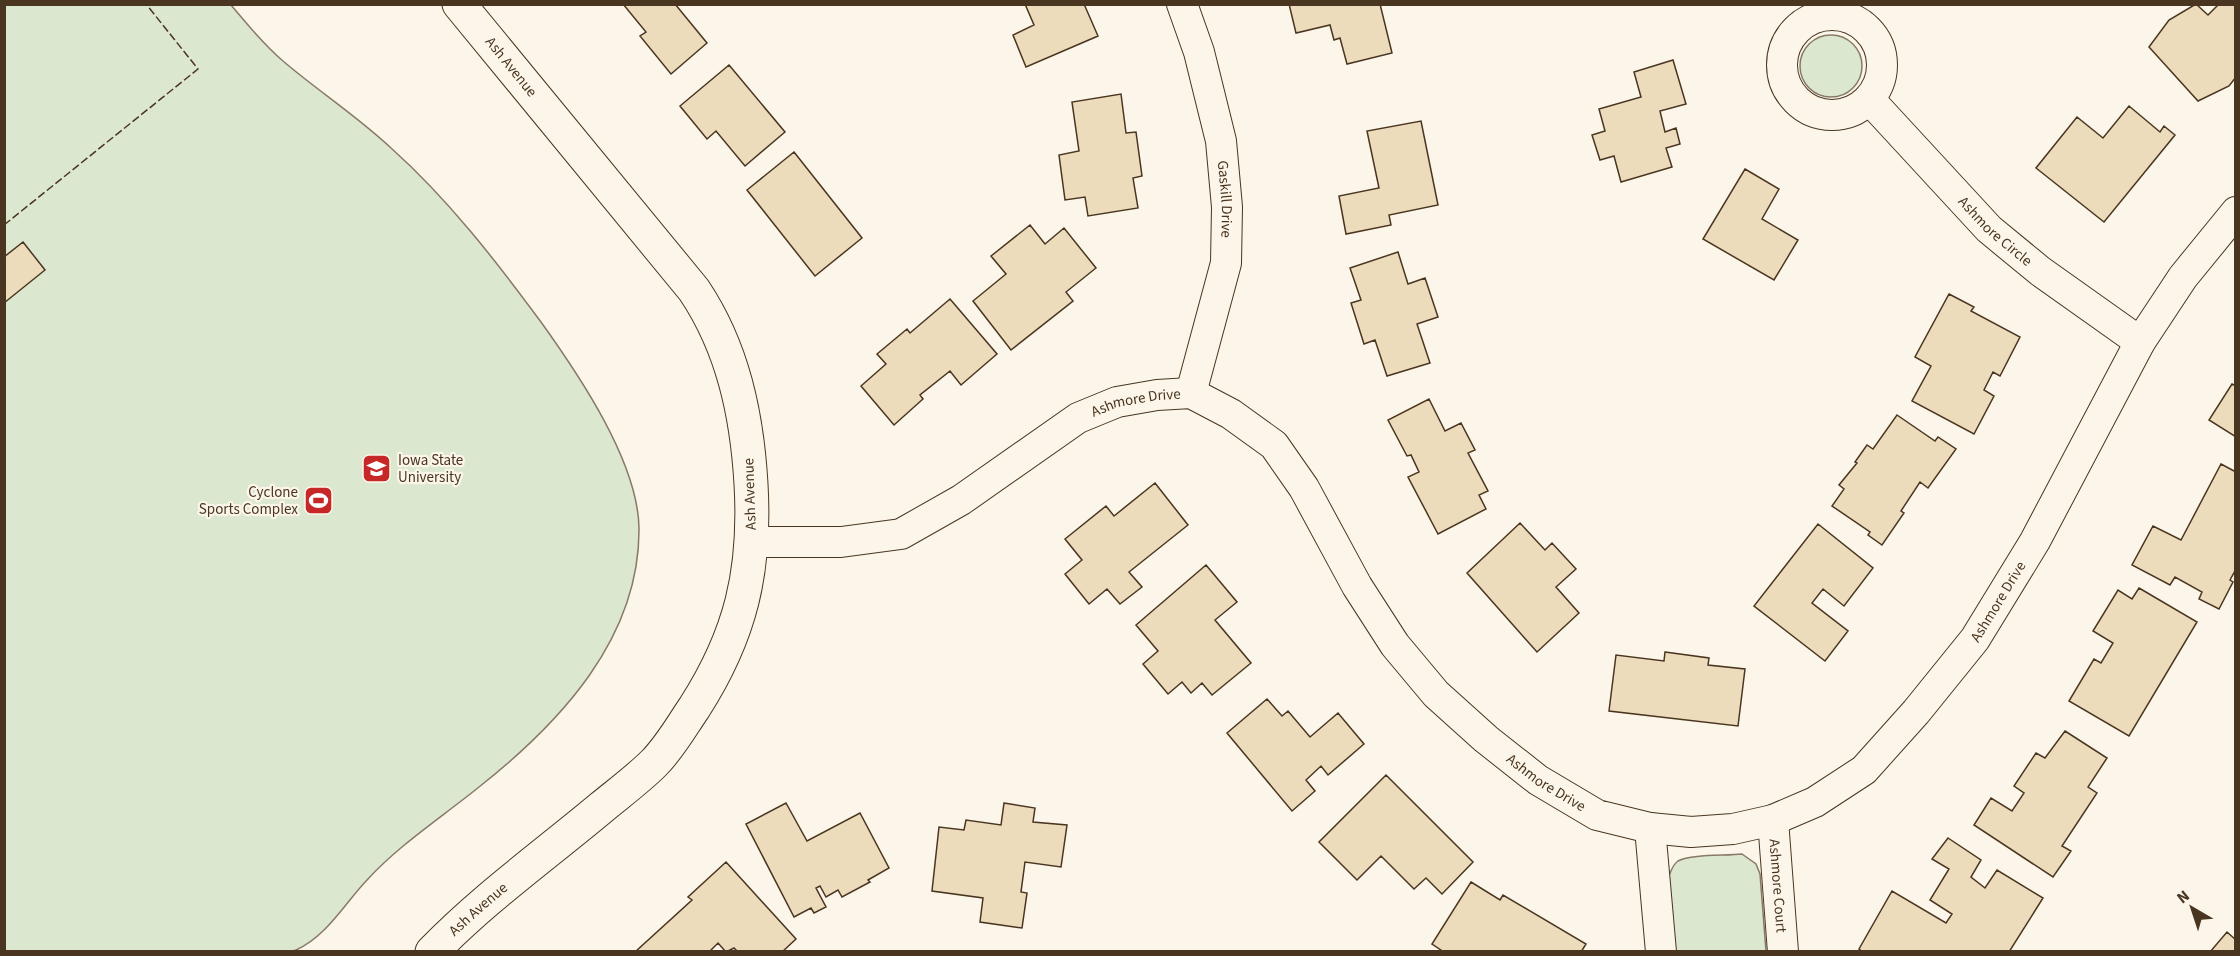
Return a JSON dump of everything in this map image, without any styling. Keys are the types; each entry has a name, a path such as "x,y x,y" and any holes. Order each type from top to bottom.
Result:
{"street":[{"name":"Ash Avenue","path":"432,951 635,780 674,740 707,687 733,637 747,588 752,542 748,438 740,397 712,317 694,290 459,4"},
{"name":"Gaskill Drive","path":"1182,4 1198,52 1221,141 1227,207 1226,263 1191,393"},
{"name":"Ashmore Circle","path":"1869,99 1989,229 2040,271 2140,342"},
{"name":"Ashmore Drive","path":"752,542 841,542 901,534 961,500 1078,418 1117,402 1157,395 1191,393 1231,414 1274,445 1304,488 1357,586 1388,635 1436,694 1539,780 1598,815 1650,828 1691,832 1733,829 1773,820 1815,802 1864,770 1916,712 1975,639 2035,541 2140,342 2183,277 2235,212"},
{"name":"Ashmore Court","path":"1773,820 1784,951"},
{"path":"1650,828 1662,951"}],"green space":[{"name":"Cyclone Sports Complex","path":"5,5 231,5 276,54 365,125 412,168 470,231 524,299 572,367 604,420 629,475 636,502 639,528 636,568 626,606 610,641 590,675 538,735 479,787 393,854 367,880 326,928 296,950 272,953 5,951"},
{"path":"1825,35 1837,35 1853,44 1860,54 1862,66 1860,78 1853,88 1837,97 1825,97 1814,92 1805,83 1800,72 1800,60 1805,49 1814,40"},
{"path":"1742,854 1756,864 1760,874 1766,951 1674,951 1668,878 1674,864 1691,857"}],"building":[{"path":"623,4 675,4 707,43 671,74 640,36 646,32"},
{"path":"1025,4 1084,4 1098,36 1026,67 1013,35 1034,25"},
{"path":"1289,4 1380,4 1392,53 1347,64 1340,38 1334,40 1330,25 1296,33"},
{"path":"2196,4 2208,15 2219,4 2236,4 2236,77 2229,86 2198,101 2149,47 2169,20"},
{"path":"1673,60 1686,104 1660,111 1665,132 1676,128 1680,144 1666,148 1672,167 1621,182 1614,156 1600,160 1592,135 1605,131 1599,109 1641,97 1634,72"},
{"path":"729,65 785,132 745,166 716,131 707,139 680,106"},
{"path":"1121,94 1126,133 1136,132 1142,176 1133,178 1138,208 1088,216 1085,197 1065,200 1059,155 1079,151 1072,102"},
{"path":"2129,106 2160,132 2164,126 2175,135 2104,222 2036,168 2077,117 2103,138"},
{"path":"1421,121 1438,205 1389,215 1391,225 1346,234 1339,196 1379,188 1367,131"},
{"path":"794,152 862,238 815,276 747,190"},
{"path":"1745,169 1779,189 1762,219 1798,240 1774,280 1703,239"},
{"path":"1030,225 1045,244 1064,228 1096,268 1066,292 1073,301 1011,350 973,301 1006,274 991,256"},
{"path":"23,242 45,270 4,303 4,257"},
{"path":"1398,252 1408,284 1425,278 1438,317 1417,324 1430,363 1387,376 1375,340 1364,344 1351,303 1361,300 1350,268"},
{"path":"1949,294 1974,307 1971,311 2020,337 2000,376 1993,372 1984,390 1994,396 1974,434 1912,401 1931,366 1915,357"},
{"path":"950,299 997,354 961,385 950,371 920,395 923,399 894,425 861,386 886,364 877,354 907,329 910,333"},
{"path":"2232,384 2236,386 2236,437 2209,420"},
{"path":"1429,399 1445,431 1461,423 1475,450 1468,453 1488,491 1479,495 1486,509 1438,534 1408,477 1419,472 1411,455 1407,456 1388,420"},
{"path":"1897,415 1935,441 1938,437 1956,449 1928,488 1920,482 1901,511 1904,513 1882,545 1868,535 1870,532 1832,506 1844,489 1839,485 1857,463 1855,462 1867,445 1873,449"},
{"path":"2221,464 2236,472 2236,569 2230,580 2233,582 2219,609 2199,599 2202,592 2175,577 2170,585 2132,565 2153,526 2181,540"},
{"path":"1155,483 1188,525 1129,572 1142,587 1120,604 1107,589 1089,604 1065,574 1082,560 1065,539 1106,506 1114,516"},
{"path":"1520,523 1545,550 1552,543 1576,569 1556,587 1579,613 1537,652 1467,573"},
{"path":"1818,524 1873,568 1844,606 1823,589 1812,603 1848,631 1825,661 1754,606"},
{"path":"1206,565 1237,602 1215,620 1251,663 1212,695 1202,683 1191,693 1182,682 1168,694 1143,664 1158,651 1136,625"},
{"path":"2139,588 2197,622 2129,736 2069,701 2094,659 2101,663 2113,643 2093,631 2118,590 2132,599"},
{"path":"1665,652 1709,658 1708,665 1745,669 1738,726 1609,711 1616,655 1664,661"},
{"path":"1267,699 1282,716 1288,711 1310,737 1338,713 1364,744 1328,775 1321,766 1306,780 1315,791 1292,811 1227,733"},
{"path":"2065,731 2107,758 2088,787 2097,793 2062,846 2071,851 2053,877 1974,825 1991,798 2012,811 2024,793 2014,786 2036,753 2045,758"},
{"path":"1386,775 1473,862 1442,894 1426,878 1414,889 1381,856 1357,880 1319,842"},
{"path":"786,803 807,841 860,813 889,868 868,880 870,882 842,897 838,890 826,897 820,886 816,888 826,907 814,913 811,908 794,917 746,824"},
{"path":"1004,803 1035,808 1033,822 1067,825 1061,867 1025,862 1021,892 1027,893 1022,928 980,922 983,898 932,891 939,827 964,830 966,820 1001,825"},
{"path":"1948,838 1981,860 1971,877 1985,888 1997,870 2043,898 2009,952 1863,952 1859,949 1892,891 1946,923 1952,914 1930,900 1949,869 1932,859"},
{"path":"726,862 796,939 782,952 738,952 734,948 726,952 718,943 709,952 635,952 692,900 688,897"},
{"path":"1471,882 1500,900 1503,895 1586,944 1581,952 1444,952 1432,944"},
{"path":"2227,932 2236,940 2236,952 2210,952"}],"fence":[{"path":"4,225 198,69 146,4"}],"place":[{"name":"Iowa State University","path":"377,469"},
{"name":"Cyclone Sports Complex","path":"319,501"}]}
